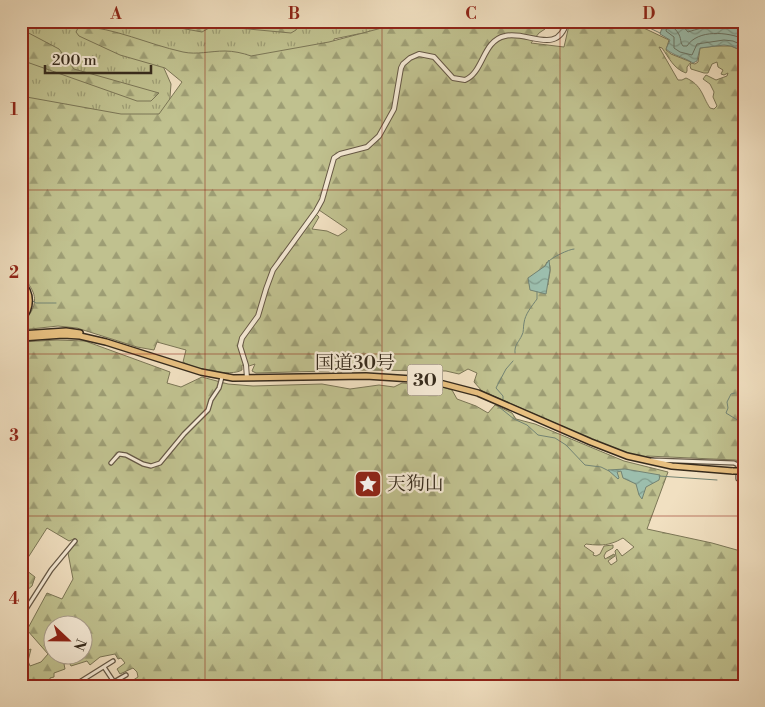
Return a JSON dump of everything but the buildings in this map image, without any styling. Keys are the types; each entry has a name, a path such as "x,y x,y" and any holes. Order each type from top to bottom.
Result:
{"highway":[{"path":"21,282 26,288 27,296 21,320"},
{"path":"21,288 27,296"},
{"name":"国道30号","path":"21,334 73,331 200,372 222,377 380,376 415,378 445,383 498,401 605,448 650,462 743,472"},
{"name":"国道30号","path":"21,338 71,335 106,342"}],"street":[{"path":"247,378 240,342 258,316 268,282 274,270 319,206 334,158 340,154 367,147 379,136 394,109 399,74 403,64 415,56 430,55 441,63 453,78 465,80 472,75 488,48 496,39 513,34 548,41 562,34 568,21"},
{"path":"111,463 119,454 126,455 151,466 160,464 184,434 208,410 211,400 220,388 222,377"},
{"path":"650,462 652,460 734,463 738,465 738,479 744,480"},
{"path":"21,617 51,570 75,541"},
{"path":"73,686 113,661"},
{"path":"104,667 114,682"},
{"path":"108,686 126,675"}],"green space":[{"path":"21,21 420,21 385,34 358,34 334,39 334,45 331,50 163,66 171,84 169,110 165,114 127,116 21,97"},
{"path":"142,21 212,21 209,28 202,32"},
{"path":"221,21 301,21 296,30 291,33 227,27"},
{"path":"408,21 547,21 545,29 531,43 564,47 570,21 629,21 669,40 666,50 691,62 687,67 686,73 678,69 662,48 659,47 678,80 686,78 695,84 710,108 714,109 717,106 713,97 714,92 710,84 703,79 706,75 716,80 727,76 728,73 721,74 723,70 718,67 717,62 712,64 708,73 691,69 691,63 695,64 698,62 700,48 731,46 744,52 744,468 740,461 735,460 647,456 642,458 614,449 482,391 474,382 477,373 468,369 459,374 446,371 363,370 256,373 252,371 255,364 249,366 242,365 242,370 230,373 188,365 183,362 186,350 157,342 154,350 137,347 77,328 58,326 21,330 21,324 30,314 34,305 34,296 26,274 21,270 21,96 121,114 159,114 182,82 165,68 120,55 79,36 76,32 79,26 119,33 188,53 228,51 251,56 329,42","holes":["319,210 347,229 347,230 338,236 327,231 312,229 319,217 316,214","547,262 550,268 548,285 530,287 529,280 544,268"]},
{"path":"21,29 59,49 74,69 159,93 151,101 137,101 21,60"},
{"path":"85,341 170,372 167,383 181,387 202,377 228,384 253,386 322,384 350,389 379,385 394,387 402,383 443,387 452,390 457,399 488,413 495,405 512,413 516,419 535,424 624,461 668,472 647,529 744,552 744,686 124,686 138,677 137,672 133,668 120,674 117,669 125,663 121,658 118,659 115,654 100,657 92,663 92,614 42,614 42,647 27,630 47,593 62,599 73,579 68,553 77,540 69,541 47,528 22,567 35,577 32,586 21,595 21,342","holes":["623,538 634,547 622,556 617,549 615,551 617,561 611,565 608,561 615,556 614,554 605,559 604,556 606,552 613,548 613,545 604,546 600,554 596,556 584,546 586,544 609,544"]},
{"path":"31,649 28,661 30,666 42,661 42,664 64,664 65,669 54,673 54,677 50,678 50,681 33,686 21,686 21,653"}],"water":[{"path":"664,21 744,21 744,51 724,45 700,48 697,61 693,63 666,49 670,40 660,34"},
{"path":"549,260 550,270 546,294 530,290 528,278 545,266"},
{"path":"625,469 660,475 659,480 646,487 642,499 636,484 623,478 621,471 617,472 618,479 608,470"}],"waterway":[{"path":"635,21 660,33"},
{"path":"549,261 568,250 574,249"},
{"path":"515,353 516,346 523,334 526,316 537,299 537,292"},
{"path":"31,300 36,303 56,303"},
{"path":"503,399 503,396 496,388 506,369 513,361"},
{"path":"735,393 731,394 727,402 728,408 726,413 739,421 742,426 739,458"},
{"path":"499,407 514,419 527,425 538,435 555,438 566,445 585,465 601,467 609,471"},
{"path":"659,476 717,480"},
{"path":"738,483 744,483"}],"place":[{"name":"天狗山","path":"368,484"}]}
